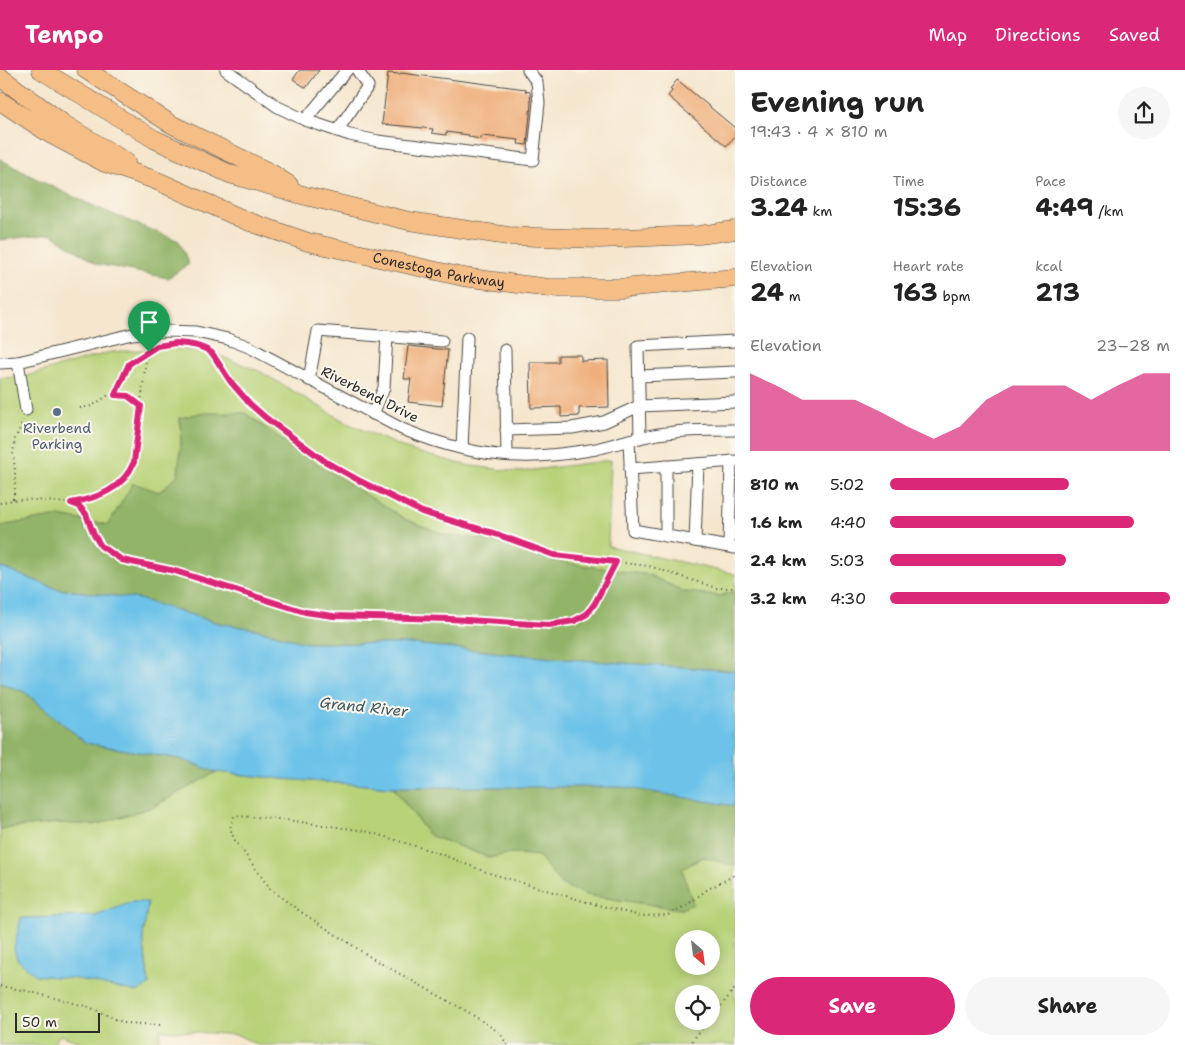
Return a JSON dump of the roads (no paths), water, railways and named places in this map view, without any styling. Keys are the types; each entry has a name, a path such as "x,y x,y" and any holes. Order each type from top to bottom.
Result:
{"highway":[{"path":"41,70 154,139 230,174 306,196 409,221 508,236 599,239 699,235 735,230"},
{"path":"86,70 171,124 271,173 306,196"},
{"name":"Conestoga Parkway","path":"0,77 64,124 155,180"},
{"name":"Conestoga Parkway","path":"0,101 50,134 104,163 155,180 247,221 308,242 463,277 549,288 604,288 735,278"}],"street":[{"path":"226,70 278,107 305,120 337,131 378,141 533,160 539,103 537,82 528,70"},
{"path":"305,120 347,70"},
{"path":"337,131 368,86 356,70"},
{"name":"Riverbend Drive","path":"0,363 18,362 132,334 163,330 196,332 228,339 268,357 373,414 426,439 492,455 521,456 562,453 678,432 735,430"},
{"path":"309,380 318,331 442,341"},
{"path":"373,414 384,388 387,336"},
{"path":"462,448 467,338"},
{"path":"630,469 733,461 732,547 633,530 630,469 639,406 638,346 735,341"},
{"path":"504,350 507,456"},
{"path":"18,362 26,410"},
{"path":"639,376 735,372"},
{"path":"506,430 572,428 604,422 639,406 735,402"},
{"path":"695,541 698,464"},
{"path":"666,466 666,536"}],"water":[{"name":"Grand River","path":"0,567 57,589 139,599 218,623 259,630 306,643 411,644 553,658 735,671 735,732 733,736 735,737 735,806 622,787 393,787 283,779 216,772 180,759 86,743 25,692 0,683"},
{"path":"132,902 148,902 143,937 149,985 137,992 77,979 35,975 17,959 14,948 21,918 95,916"}],"place":[{"name":"Riverbend Parking","path":"57,412"}]}
